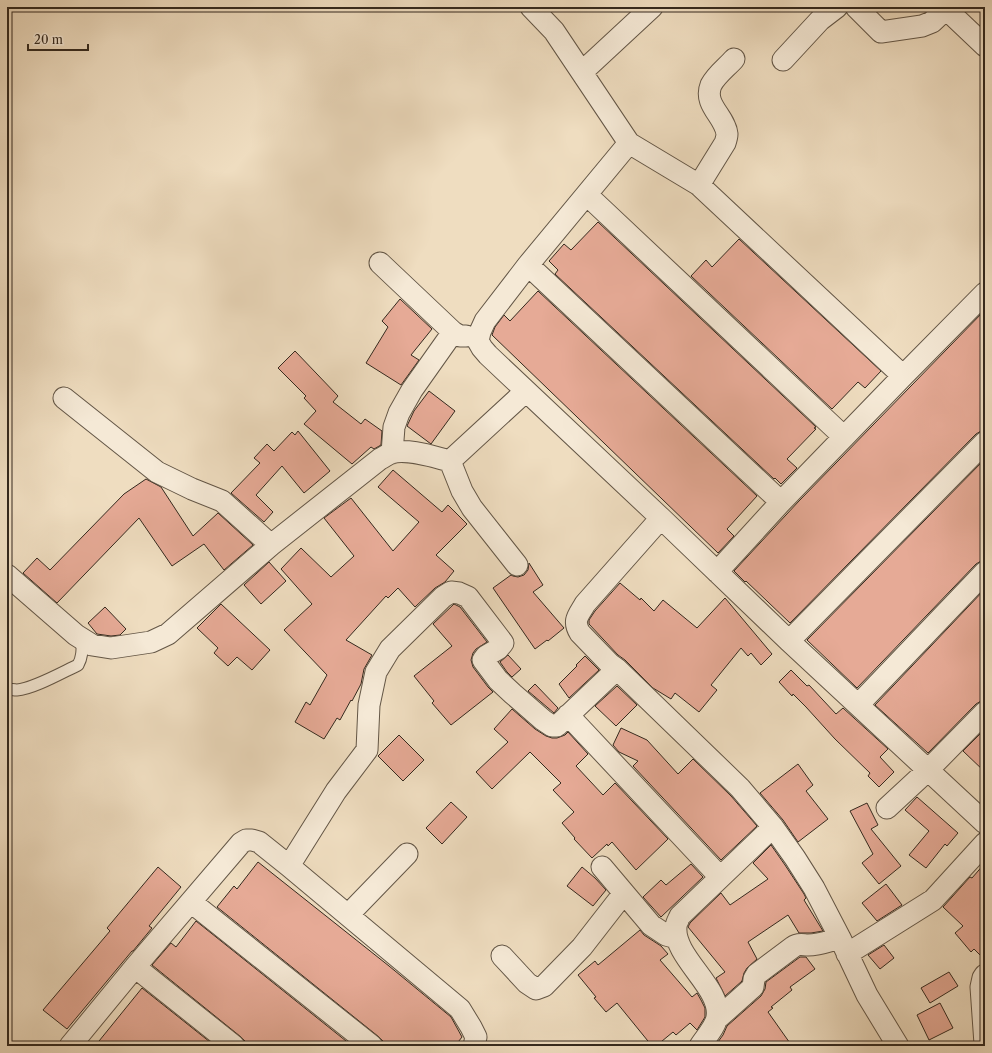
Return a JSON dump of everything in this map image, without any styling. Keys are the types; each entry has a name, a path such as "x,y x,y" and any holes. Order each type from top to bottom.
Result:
{"street":[{"path":"531,7 554,31 629,143 699,185 903,376"},
{"path":"582,72 652,7"},
{"path":"782,60 820,20 837,7"},
{"path":"856,7 881,32 922,26 932,22 947,8 985,46"},
{"path":"699,185 725,143 727,135 725,128 710,100 709,93 712,84 717,77 734,59"},
{"path":"629,143 528,265 485,321 478,341 482,348 526,391 661,518 788,641 985,823"},
{"path":"587,194 844,437"},
{"path":"380,263 453,332 460,336 471,336 480,332"},
{"path":"528,265 781,502"},
{"path":"717,572 781,502 985,293"},
{"path":"392,453 394,427 399,412 412,390 453,332"},
{"path":"450,461 526,391"},
{"path":"64,398 157,472 192,489 222,501 271,544"},
{"path":"788,641 985,442"},
{"path":"7,575 76,635 92,645 111,648 151,642 168,634 271,544 380,459 392,453 404,452 423,454 450,461"},
{"path":"450,461 462,492 472,508 517,565"},
{"path":"661,518 585,604 576,620 577,628 610,664 617,669 740,788 774,826 814,888 867,995 898,1046"},
{"path":"858,705 985,572"},
{"path":"289,866 336,791 367,750 369,704 376,672 390,649 443,597 451,592 460,593 468,597 503,643 498,649 486,656 483,660 498,680 543,720 552,726 557,726 617,669"},
{"path":"887,808 928,770 985,712"},
{"path":"568,715 720,877"},
{"path":"717,1019 718,1008 713,997 678,943 676,926 680,916 774,826"},
{"path":"79,1043 135,967 241,843 246,840 252,840 259,842 289,866 460,1009 476,1037 474,1046"},
{"path":"700,1046 717,1019 753,988 754,979 757,974 797,944 844,946 933,900 985,843"},
{"path":"348,916 408,854"},
{"path":"602,867 651,925 666,934 677,938"},
{"path":"502,956 527,983 536,989 544,986 582,947 624,893"},
{"path":"191,902 372,1046"},
{"path":"135,967 234,1046"},
{"path":"985,975 980,987 985,1044"}],"lane":[{"path":"7,689 17,690 28,687 78,665 82,659 82,638"}],"building":[{"path":"598,222 816,427 814,428 816,429 787,459 797,468 781,484 555,274 558,270 549,261 564,244 571,250"},
{"path":"739,239 881,371 865,388 858,382 832,409 691,276 706,260 712,267"},
{"path":"538,291 757,496 727,529 734,536 718,553 492,335 495,327 504,315 510,321"},
{"path":"400,299 432,329 411,355 419,360 401,385 366,363 388,327 382,321"},
{"path":"985,310 985,430 976,434 790,623 734,571 799,501"},
{"path":"295,351 338,396 333,402 361,424 365,419 382,431 381,445 374,449 371,447 352,464 304,424 316,411 304,398 306,396 278,368"},
{"path":"429,391 455,411 431,444 407,426 414,411"},
{"path":"298,431 330,471 304,493 282,466 256,495 273,512 264,522 231,493 260,463 254,458 267,444 274,451 292,432 295,435"},
{"path":"985,459 985,560 976,564 857,688 807,640"},
{"path":"393,470 442,512 448,505 467,524 436,555 454,571 445,582 435,588 415,607 398,588 388,598 386,596 346,640 372,655 364,669 361,684 352,701 351,700 340,720 337,718 324,739 295,722 306,702 310,705 327,675 284,630 312,604 281,569 301,548 331,577 354,556 324,518 351,498 393,551 419,522 378,487"},
{"path":"146,479 161,487 193,536 218,513 253,545 224,570 204,544 172,566 139,518 57,603 23,573 37,558 50,570 124,494"},
{"path":"269,562 286,581 261,604 244,585"},
{"path":"529,563 543,585 533,592 564,628 535,649 493,588 511,575 518,577 524,575 528,570"},
{"path":"620,583 640,600 641,598 654,611 663,600 697,628 725,598 772,654 761,665 751,653 748,656 741,648 711,685 717,690 699,712 675,693 671,699 653,688 618,655 589,624 589,620 595,611"},
{"path":"985,589 985,700 976,704 928,753 875,705"},
{"path":"221,604 270,650 252,670 237,657 228,666 214,653 218,648 197,628"},
{"path":"454,604 460,607 487,642 476,649 471,660 473,667 493,692 451,725 432,703 434,701 414,676 452,646 433,624"},
{"path":"105,607 126,629 120,635 111,636 97,634 88,623"},
{"path":"508,655 521,669 512,677 500,662"},
{"path":"585,656 599,670 569,698 559,684"},
{"path":"791,670 807,686 809,685 836,714 843,708 888,749 880,757 894,772 879,787 868,776 870,773 835,739 793,694 792,696 779,682"},
{"path":"535,684 558,708 554,713 528,691"},
{"path":"617,686 637,705 616,726 595,706"},
{"path":"512,709 535,729 546,736 557,738 568,732 588,754 576,766 603,795 615,783 668,839 636,870 612,842 608,846 607,844 592,858 574,839 575,838 562,823 574,812 553,790 561,783 530,752 492,789 476,772 508,742 494,729"},
{"path":"621,728 647,740 678,774 693,759 731,796 757,826 721,860 633,766 638,761 619,752 613,745"},
{"path":"985,729 985,772 963,751"},
{"path":"399,735 424,760 403,781 378,756"},
{"path":"798,764 813,785 806,791 828,819 798,842 783,820 760,793"},
{"path":"917,797 958,833 947,846 945,844 926,868 909,855 929,831 905,810"},
{"path":"451,802 467,817 442,844 426,828"},
{"path":"867,803 878,825 871,829 901,866 879,884 862,863 873,854 850,811"},
{"path":"771,845 804,894 806,898 804,900 823,931 799,933 788,915 748,942 757,959 747,968 742,981 725,996 716,978 725,972 688,927 690,923 721,893 730,905 768,879 753,863"},
{"path":"258,862 451,1017 462,1037 455,1046 385,1046 379,1037 217,907 234,886 237,889"},
{"path":"985,863 985,960 974,949 971,952 955,933 963,926 943,907"},
{"path":"691,864 703,877 661,917 643,897 661,880 666,885"},
{"path":"158,867 181,887 149,926 152,928 67,1029 43,1010 110,931 107,928"},
{"path":"582,867 606,890 593,906 567,886"},
{"path":"886,884 902,905 877,921 862,903"},
{"path":"196,921 351,1046 246,1046 245,1041 241,1037 152,965 171,943 176,947"},
{"path":"640,930 644,935 661,946 668,954 660,960 692,997 697,993 705,1008 705,1017 697,1030 690,1023 676,1035 673,1032 656,1046 652,1046 617,1003 606,1012 578,975 595,961 598,965"},
{"path":"884,945 894,958 880,969 868,955"},
{"path":"800,957 806,957 815,969 790,987 792,990 771,1007 773,1008 768,1012 792,1046 715,1046 723,1035 727,1026 761,996 765,989 766,982"},
{"path":"949,972 958,986 930,1003 921,988"},
{"path":"142,988 215,1046 95,1046"},
{"path":"940,1003 953,1028 929,1040 917,1015"}]}
